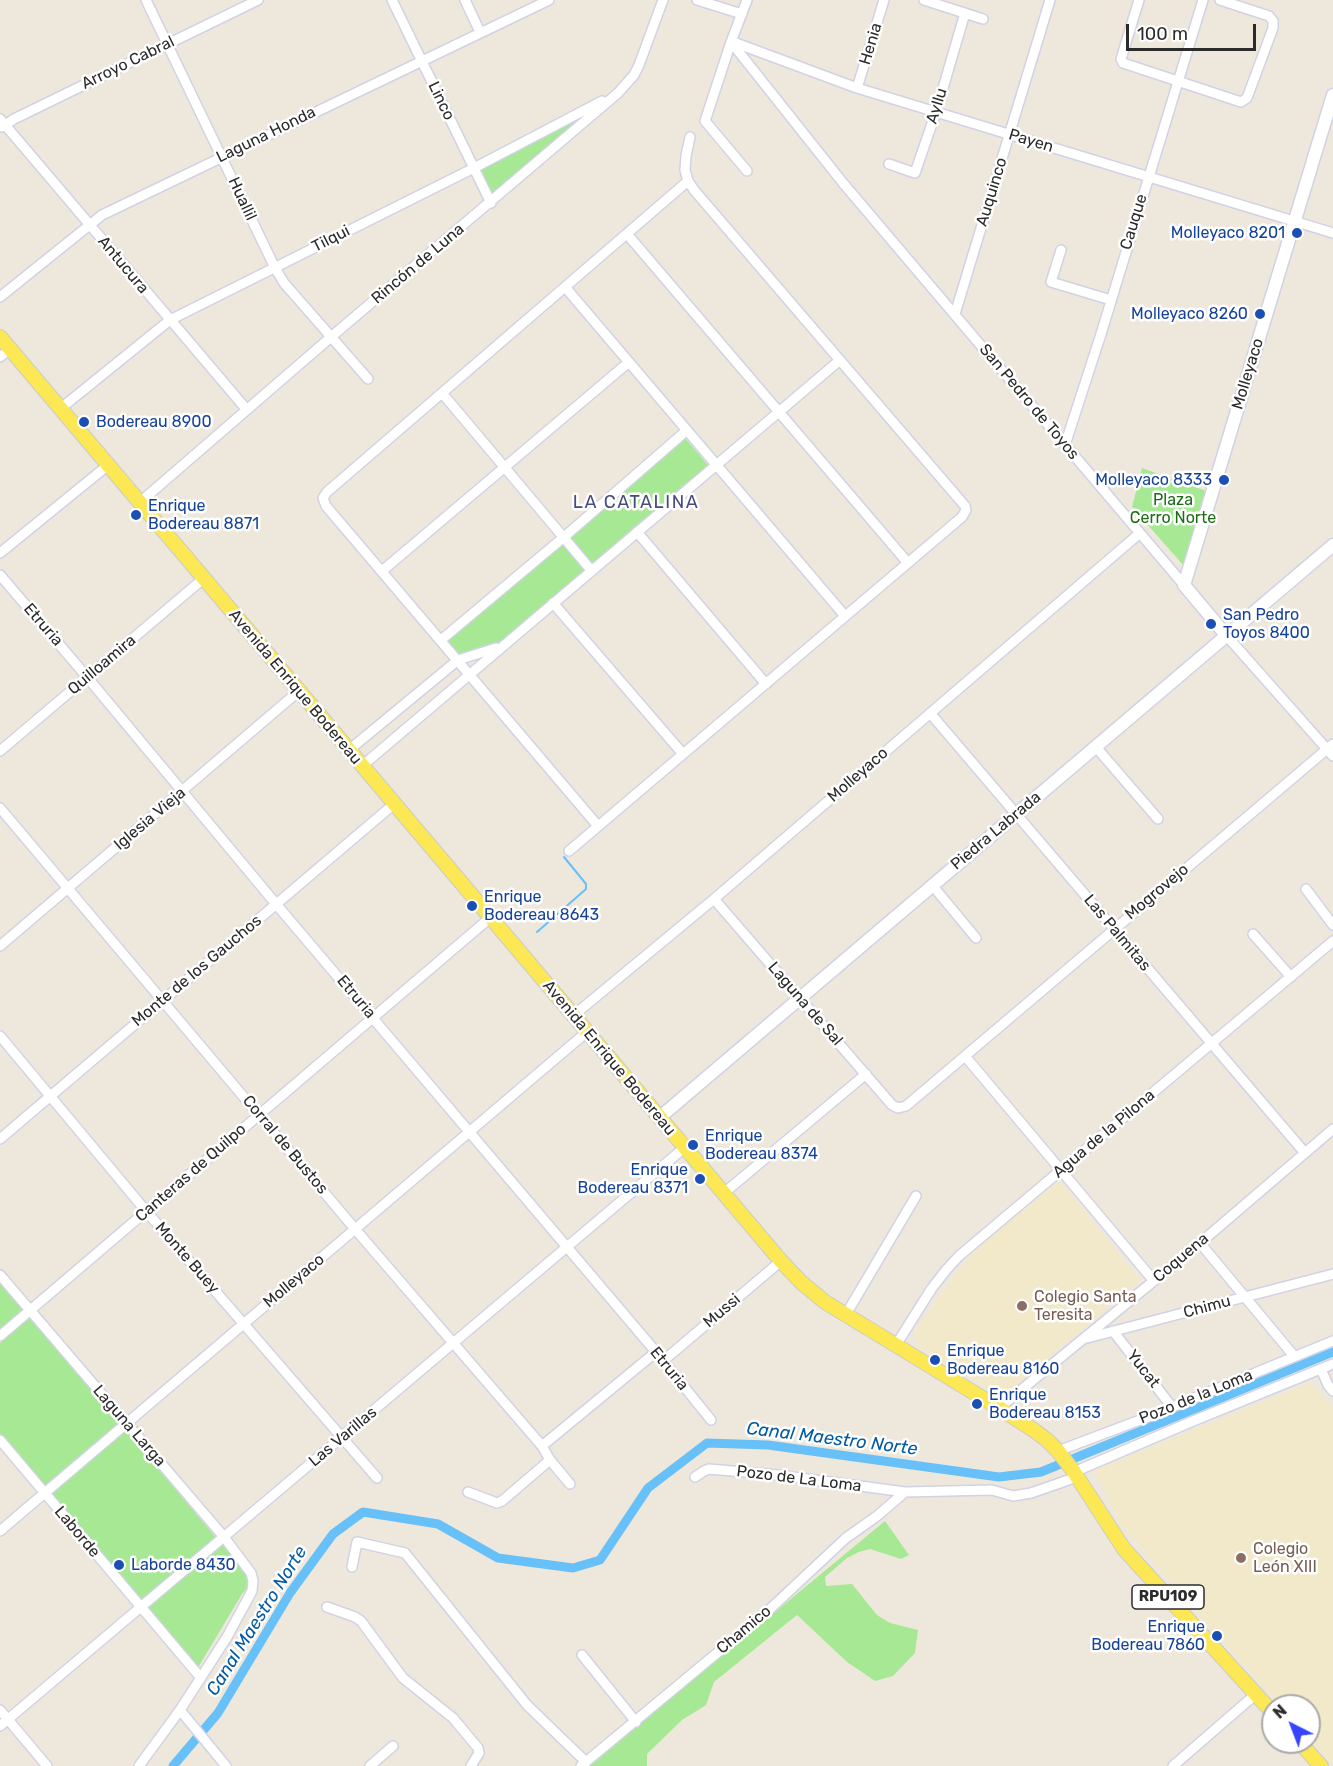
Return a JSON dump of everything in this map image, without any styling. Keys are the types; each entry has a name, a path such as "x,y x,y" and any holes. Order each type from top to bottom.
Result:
{"main road":[{"name":"Molleyaco","path":"1184,585 1333,95"},
{"name":"Avenida Enrique Bodereau","path":"0,337 5,353 60,409 781,1262 813,1293 845,1316 999,1408 1035,1431 1058,1451 1128,1554 1261,1700"},
{"name":"Piedra Labrada","path":"659,1118 1333,544"},
{"name":"San Pedro de Toyos","path":"1184,585 1226,634"},
{"path":"1310,1754 1321,1766"}],"street":[{"name":"Huallil","path":"146,0 275,268 284,283 368,379"},
{"name":"Arroyo Cabral","path":"2,124 258,0"},
{"name":"Linco","path":"392,0 491,203"},
{"path":"465,0 480,32"},
{"name":"Laguna Honda","path":"0,297 102,215 549,0"},
{"name":"Rincón de Luna","path":"140,503 618,93 634,75 639,65 663,0"},
{"path":"697,0 742,14"},
{"path":"747,0 705,121 747,171"},
{"name":"Henia","path":"857,88 884,0"},
{"path":"924,0 983,19"},
{"name":"Auquinco","path":"955,314 1050,0"},
{"path":"1139,0 1121,59 1123,63 1241,102 1247,98 1273,28 1273,21 1269,16 1220,0"},
{"name":"Cauque","path":"1065,445 1203,0"},
{"name":"Ayllu","path":"889,164 915,173 936,112 965,13"},
{"name":"Payen","path":"731,42 857,88 1333,233"},
{"name":"San Pedro de Toyos","path":"731,42 843,183 1184,585"},
{"name":"Tilqui","path":"60,409 170,320 474,168 618,93"},
{"name":"Antucura","path":"2,124 247,410"},
{"path":"569,851 968,510 694,190 685,170 690,137"},
{"path":"598,826 326,506 323,498 327,492 688,181"},
{"path":"627,234 908,563"},
{"path":"1061,250 1051,282 1111,300"},
{"path":"565,287 845,616"},
{"path":"362,766 840,360"},
{"path":"382,571 629,362"},
{"path":"442,393 506,466 591,570"},
{"path":"441,640 686,431"},
{"path":"0,553 107,466"},
{"path":"637,532 766,684"},
{"name":"Molleyaco","path":"574,1015 714,899 1140,533"},
{"name":"Etruria","path":"0,575 711,1420"},
{"name":"Quilloamira","path":"0,751 203,579"},
{"path":"553,603 683,754"},
{"name":"San Pedro de Toyos","path":"1226,634 1331,750"},
{"path":"349,750 458,660 502,646"},
{"name":"Iglesia Vieja","path":"0,946 299,691"},
{"name":"Las Palmitas","path":"930,713 1305,1153"},
{"path":"1095,746 1158,819"},
{"name":"Mogrovejo","path":"898,1108 906,1106 1114,929 1331,750"},
{"name":"Monte de los Gauchos","path":"0,1139 394,804"},
{"name":"Corral de Bustos","path":"0,808 355,1229 542,1446 550,1460 570,1484"},
{"path":"933,885 976,938"},
{"path":"1306,890 1333,925"},
{"name":"Laguna de Sal","path":"714,899 892,1105 898,1108"},
{"name":"Canteras de Quilpo","path":"0,1336 490,916"},
{"path":"1253,934 1291,977"},
{"name":"Agua de la Pilona","path":"896,1346 932,1288 959,1256 1333,941"},
{"name":"Molleyaco","path":"0,1531 588,1031"},
{"name":"Monte Buey","path":"0,1036 146,1211 377,1478"},
{"path":"965,1056 1154,1281"},
{"path":"724,1193 866,1074"},
{"name":"Coquena","path":"999,1408 1200,1243 1333,1129"},
{"name":"Las Varillas","path":"0,1726 684,1148"},
{"path":"845,1316 916,1196"},
{"path":"1200,1243 1294,1356"},
{"name":"Mussi","path":"663,1361 781,1262"},
{"name":"Chimu","path":"1082,1340 1333,1274"},
{"name":"Laguna Larga","path":"0,1275 224,1537 247,1567 253,1581 252,1591 201,1678"},
{"name":"Yucat","path":"1113,1331 1172,1407"},
{"name":"Pozo de la Loma","path":"1058,1451 1333,1341"},
{"path":"542,1446 656,1352"},
{"name":"Pozo de la Loma","path":"905,1492 992,1490 1013,1497 1031,1493 1193,1420 1333,1364"},
{"path":"1320,1369 1333,1391"},
{"name":"Laborde","path":"0,1441 201,1678"},
{"path":"468,1492 496,1503 502,1501 550,1460"},
{"name":"Pozo de La Loma","path":"695,1477 710,1469 778,1475 905,1492"},
{"name":"Chamico","path":"584,1764 770,1609 846,1538 905,1492"},
{"path":"352,1567 357,1542 405,1553 527,1705 584,1764"},
{"path":"327,1607 361,1621 404,1678 453,1718 478,1748 479,1753 471,1766"},
{"path":"582,1655 636,1722"},
{"path":"139,1766 201,1678"},
{"path":"1173,1766 1256,1694"},
{"path":"0,1710 47,1766"},
{"path":"180,1710 226,1766"},
{"path":"369,1766 393,1746"}],"shaded area":[{"name":"Colegio Santa Teresita","path":"1059,1181 1140,1280 1003,1397 918,1346 915,1331 973,1251"},
{"name":"Colegio León XIII","path":"1310,1383 1333,1408 1333,1764 1321,1751 1321,1694 1269,1694 1124,1529 1094,1470"}],"green space":[{"path":"609,101 487,202 472,172"},
{"path":"685,438 708,465 593,564 570,537"},
{"name":"Plaza Cerro Norte","path":"1142,468 1212,493 1183,565 1132,507"},
{"path":"563,543 585,571 504,641 458,655 446,642"},
{"path":"0,1282 25,1312 0,1333"},
{"path":"30,1317 119,1423 44,1487 0,1435 0,1343"},
{"path":"126,1430 218,1540 141,1604 49,1494"},
{"path":"885,1521 909,1555 901,1559 870,1549 847,1558 825,1577 826,1586 852,1584 877,1615 890,1623 918,1630 915,1653 893,1676 875,1681 847,1662 797,1615 714,1682 706,1705 682,1720 647,1754 647,1766 589,1766"},
{"path":"222,1544 253,1581 242,1594 196,1671 145,1609"}],"waterway":[{"path":"537,932 586,889 586,884 564,857"},
{"name":"Canal Maestro Norte","path":"173,1766 218,1713 290,1593 333,1534 363,1512 438,1524 498,1558 573,1568 600,1560 648,1488 707,1443 768,1445 999,1477 1041,1472 1333,1352"}],"place":[{"name":"Molleyaco 8201","path":"1297,233"},
{"name":"Molleyaco 8260","path":"1260,314"},
{"name":"Bodereau 8900","path":"84,422"},
{"name":"Molleyaco 8333","path":"1224,480"},
{"name":"Enrique Bodereau 8871","path":"136,515"},
{"name":"San Pedro Toyos 8400","path":"1211,624"},
{"name":"Enrique Bodereau 8643","path":"472,906"},
{"name":"Enrique Bodereau 8374","path":"693,1145"},
{"name":"Enrique Bodereau 8371","path":"700,1179"},
{"name":"Colegio Santa Teresita","path":"1022,1306"},
{"name":"Enrique Bodereau 8160","path":"935,1360"},
{"name":"Enrique Bodereau 8153","path":"977,1404"},
{"name":"Colegio León XIII","path":"1241,1558"},
{"name":"Laborde 8430","path":"119,1565"},
{"name":"Enrique Bodereau 7860","path":"1217,1636"}],"district":[{"name":"LA CATALINA","path":"636,503"}]}
